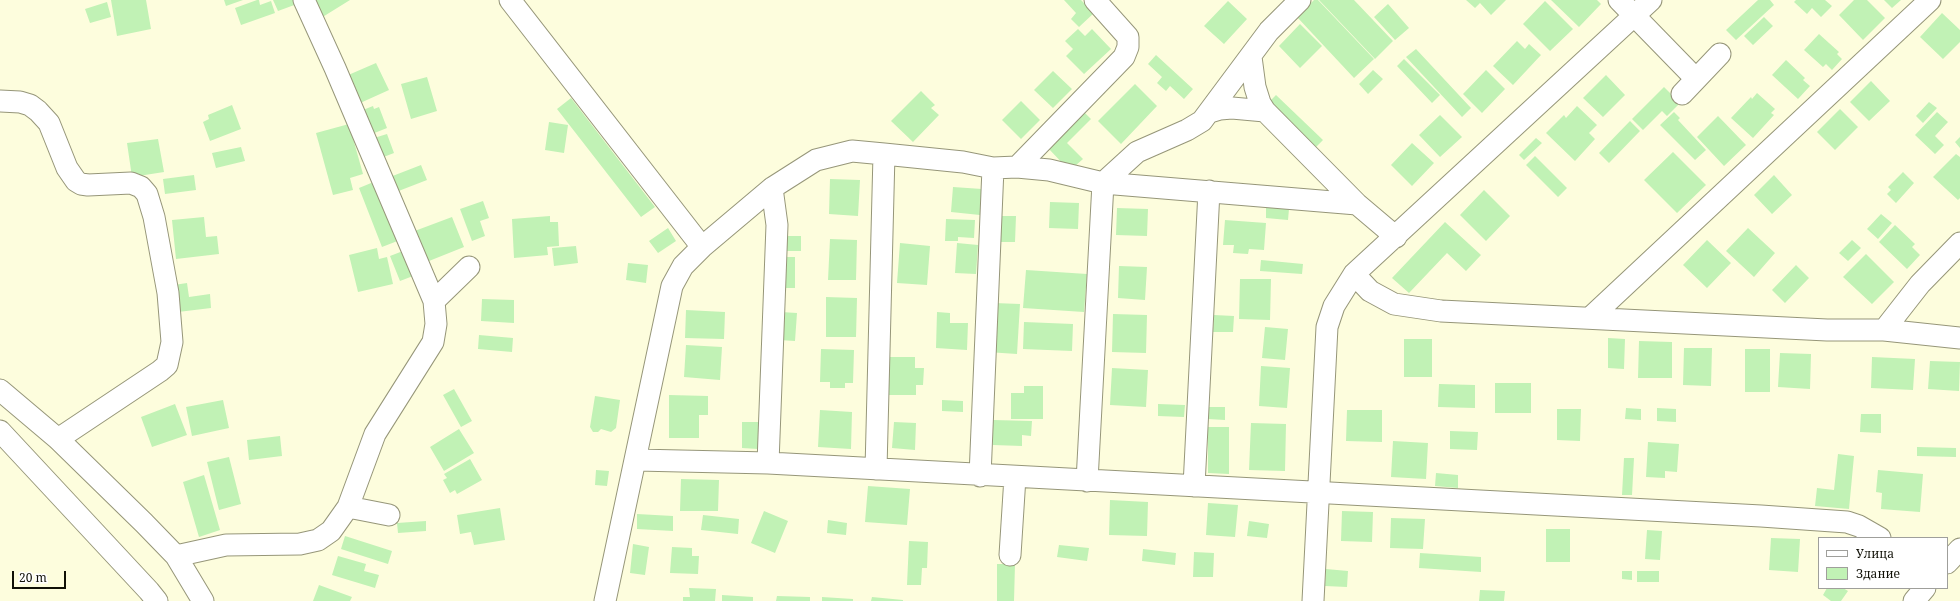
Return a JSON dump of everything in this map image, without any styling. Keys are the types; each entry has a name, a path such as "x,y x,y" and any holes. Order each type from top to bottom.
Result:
{"street":[{"path":"176,556 226,545 300,544 318,540 331,531 348,507 375,434 433,342 436,324 434,301 335,68 304,0"},
{"path":"510,0 702,247"},
{"path":"1017,167 1124,57 1128,47 1128,37 1095,0"},
{"path":"1087,480 1103,183 1137,152 1188,130 1202,120 1210,112 1269,31 1300,0"},
{"path":"1619,0 1696,79"},
{"path":"1313,601 1327,327 1334,306 1354,274 1652,0"},
{"path":"1590,318 1930,0"},
{"path":"1682,94 1720,54"},
{"path":"1251,57 1255,87 1264,112 1357,204 1396,237"},
{"path":"0,101 20,102 30,105 38,111 49,123 67,168 76,181 88,185 131,183 141,187 147,194 154,217 168,293 172,342 167,365 58,439"},
{"path":"1210,112 1232,108 1264,112"},
{"path":"605,601 637,460 672,286 683,266 702,247 772,188 816,160 852,151 963,162 993,168 1017,167 1049,170 1103,183 1357,204"},
{"path":"876,469 884,154"},
{"path":"980,476 993,168"},
{"path":"768,463 776,225 772,188"},
{"path":"1194,486 1208,191"},
{"path":"1884,330 1920,284 1960,243"},
{"path":"434,301 469,267"},
{"path":"1354,274 1370,291 1394,304 1441,311 1827,330 1884,330 1960,338"},
{"path":"0,390 58,439 176,556 203,601"},
{"path":"0,431 149,590 157,601"},
{"path":"637,460 768,463 980,476 1087,480 1318,494 1847,522 1859,526 1878,537"},
{"path":"1010,555 1015,477"},
{"path":"348,507 389,515"},
{"path":"1948,562 1960,549"},
{"path":"1914,601 1924,589"}],"building":[{"path":"111,0 146,0 151,29 117,36"},
{"path":"224,0 243,0 226,6"},
{"path":"259,0 260,5 271,1 275,13 241,25 235,8"},
{"path":"273,0 295,0 297,4 278,11"},
{"path":"310,0 350,0 321,18"},
{"path":"1064,0 1081,0 1094,13 1079,27 1071,19 1076,13"},
{"path":"1314,0 1318,0 1374,59 1354,78 1297,17"},
{"path":"1319,0 1354,0 1393,41 1375,59"},
{"path":"1466,0 1506,0 1491,15 1480,3 1475,8"},
{"path":"1551,0 1597,0 1601,4 1579,27"},
{"path":"1758,0 1770,0 1774,5 1736,40 1726,30"},
{"path":"1796,0 1825,0 1832,6 1821,17 1812,8 1807,14 1794,2"},
{"path":"1854,0 1867,0 1885,18 1863,40 1839,15"},
{"path":"1884,0 1901,0 1892,8"},
{"path":"1228,1 1247,19 1224,44 1204,26"},
{"path":"1545,1 1573,29 1550,51 1523,24"},
{"path":"107,2 111,17 90,23 85,9"},
{"path":"1388,4 1409,28 1395,40 1374,17"},
{"path":"1942,13 1960,30 1960,42 1943,59 1920,37"},
{"path":"1764,17 1773,26 1753,45 1744,36"},
{"path":"1300,24 1322,46 1300,68 1279,46"},
{"path":"1078,29 1085,36 1092,29 1111,49 1084,74 1066,56 1073,49 1065,41"},
{"path":"1819,34 1839,52 1837,54 1842,59 1832,70 1826,64 1823,67 1804,50"},
{"path":"1517,41 1525,49 1529,44 1541,55 1513,85 1493,66"},
{"path":"1416,49 1471,108 1462,117 1406,57"},
{"path":"1156,55 1193,89 1184,99 1170,86 1166,91 1157,83 1162,77 1148,64"},
{"path":"1404,59 1440,95 1432,103 1397,66"},
{"path":"1786,60 1805,78 1803,80 1810,86 1798,99 1772,75"},
{"path":"376,63 389,90 358,104 346,76"},
{"path":"1373,70 1383,79 1368,94 1359,84"},
{"path":"1486,70 1505,89 1482,113 1463,94"},
{"path":"1053,71 1072,89 1053,108 1034,90"},
{"path":"1606,75 1625,95 1603,117 1583,98"},
{"path":"427,77 437,111 411,119 401,84"},
{"path":"1871,81 1890,101 1869,121 1850,102"},
{"path":"1135,84 1157,106 1121,144 1098,121"},
{"path":"1664,87 1680,103 1667,116 1662,111 1643,130 1632,119"},
{"path":"921,91 935,105 931,108 939,115 913,142 891,121"},
{"path":"1757,93 1775,109 1771,113 1774,115 1753,138 1731,118 1751,97 1752,99"},
{"path":"1276,95 1323,140 1313,150 1266,105"},
{"path":"571,98 655,207 641,217 557,109"},
{"path":"1021,101 1040,120 1021,139 1002,120"},
{"path":"1929,102 1937,108 1923,123 1916,116"},
{"path":"232,105 241,129 210,141 203,122 209,119 208,115"},
{"path":"373,106 374,109 379,107 387,128 372,134 363,110"},
{"path":"1577,106 1597,125 1589,133 1595,139 1575,161 1546,133 1564,115 1566,118"},
{"path":"1840,109 1858,127 1835,150 1817,132"},
{"path":"1084,112 1091,119 1067,143 1083,159 1075,166 1067,168 1048,148"},
{"path":"1674,112 1680,118 1678,120 1706,150 1695,160 1660,125"},
{"path":"1937,112 1948,122 1935,136 1944,145 1935,154 1915,135"},
{"path":"1440,115 1462,137 1440,157 1419,135"},
{"path":"1718,116 1746,145 1724,166 1697,137"},
{"path":"1630,121 1640,131 1609,163 1599,153"},
{"path":"549,122 568,125 564,153 545,150"},
{"path":"349,124 363,174 350,178 353,190 333,195 316,133"},
{"path":"387,134 394,153 381,158 374,138"},
{"path":"1960,137 1960,148 1955,142"},
{"path":"1536,138 1542,143 1524,160 1519,155"},
{"path":"158,139 164,172 132,177 127,143"},
{"path":"1412,143 1434,163 1412,186 1391,165"},
{"path":"241,147 245,161 216,168 212,153"},
{"path":"1673,152 1706,185 1677,213 1644,180"},
{"path":"1956,154 1960,157 1960,198 1958,200 1933,177"},
{"path":"1535,156 1567,188 1558,197 1526,165"},
{"path":"421,165 427,180 396,192 390,177"},
{"path":"1903,172 1914,183 1896,203 1887,194 1891,190 1888,187"},
{"path":"194,175 196,190 165,194 163,179"},
{"path":"1774,175 1792,195 1772,214 1754,195"},
{"path":"830,179 860,180 858,216 829,214"},
{"path":"376,181 400,240 382,247 359,188"},
{"path":"953,187 982,189 980,215 951,212"},
{"path":"1484,190 1510,216 1486,241 1460,215"},
{"path":"483,201 489,218 480,221 485,236 472,241 460,209"},
{"path":"1050,202 1079,203 1078,229 1049,228"},
{"path":"1266,207 1289,209 1288,220 1266,218"},
{"path":"1117,208 1148,209 1147,236 1116,235"},
{"path":"1881,214 1892,223 1878,239 1867,229"},
{"path":"550,216 550,222 558,222 559,246 547,247 548,255 514,258 512,219"},
{"path":"1000,216 1016,216 1015,242 1000,242"},
{"path":"204,217 206,237 217,236 219,254 176,259 172,220"},
{"path":"452,217 464,247 424,263 412,232"},
{"path":"946,219 975,220 974,238 958,237 958,241 945,241"},
{"path":"1225,220 1266,223 1264,250 1249,249 1248,254 1233,253 1234,245 1223,245"},
{"path":"1445,222 1481,255 1466,271 1447,253 1409,293 1392,278"},
{"path":"1895,225 1915,244 1912,247 1920,255 1907,269 1879,242"},
{"path":"668,228 676,241 658,253 649,241"},
{"path":"1748,228 1775,253 1754,277 1726,251"},
{"path":"782,236 801,236 801,251 782,251"},
{"path":"830,239 857,240 856,280 828,280"},
{"path":"1707,240 1731,263 1707,288 1683,265"},
{"path":"1852,240 1861,248 1848,261 1839,253"},
{"path":"900,243 930,246 927,285 897,283"},
{"path":"957,243 978,245 976,274 955,273"},
{"path":"576,246 578,263 554,266 552,248"},
{"path":"377,248 379,259 387,257 393,284 358,292 349,255"},
{"path":"403,251 413,276 400,281 390,256"},
{"path":"1866,254 1894,282 1872,304 1843,277"},
{"path":"782,257 795,257 795,288 781,288"},
{"path":"1261,260 1303,264 1302,274 1260,271"},
{"path":"628,263 648,265 646,283 626,280"},
{"path":"1796,265 1809,278 1785,303 1772,290"},
{"path":"1119,266 1147,267 1145,300 1118,298"},
{"path":"1026,270 1087,274 1084,312 1023,308"},
{"path":"1240,279 1271,279 1270,320 1239,319"},
{"path":"187,283 189,297 210,294 211,308 178,312 174,285"},
{"path":"826,297 857,298 856,337 826,337"},
{"path":"482,299 514,300 514,323 481,321"},
{"path":"994,303 1020,304 1017,354 987,352"},
{"path":"686,310 725,312 724,339 685,338"},
{"path":"781,312 797,313 795,341 779,340"},
{"path":"937,312 950,313 950,323 968,323 967,350 936,348"},
{"path":"1113,314 1147,315 1146,353 1112,352"},
{"path":"1214,315 1234,316 1233,332 1213,332"},
{"path":"1024,322 1073,324 1072,351 1023,349"},
{"path":"1265,327 1288,329 1285,360 1262,358"},
{"path":"479,335 513,338 512,352 478,349"},
{"path":"1608,338 1625,339 1624,369 1608,368"},
{"path":"1404,339 1432,339 1432,377 1404,377"},
{"path":"1639,341 1672,342 1672,378 1638,378"},
{"path":"686,345 722,347 720,380 684,377"},
{"path":"1684,348 1712,348 1711,386 1683,385"},
{"path":"821,349 854,350 853,383 845,383 845,388 830,388 830,382 820,382"},
{"path":"1745,349 1770,349 1770,392 1745,392"},
{"path":"1780,353 1811,354 1810,389 1778,387"},
{"path":"886,357 915,357 915,368 924,368 923,385 916,385 916,395 885,395"},
{"path":"1872,357 1915,359 1913,390 1871,388"},
{"path":"1930,361 1960,362 1959,391 1928,389"},
{"path":"1261,366 1290,368 1287,408 1259,406"},
{"path":"1112,368 1148,370 1146,407 1110,405"},
{"path":"1495,383 1531,383 1531,413 1495,413"},
{"path":"1439,384 1475,385 1475,408 1438,407"},
{"path":"1024,386 1043,386 1043,419 1011,419 1011,393 1024,393"},
{"path":"454,389 472,421 461,427 443,395"},
{"path":"669,395 708,396 708,415 699,415 699,438 669,438"},
{"path":"595,396 620,400 616,428 611,432 601,429 598,432 593,432 590,427"},
{"path":"223,400 229,428 192,436 186,407"},
{"path":"942,400 963,401 963,412 942,411"},
{"path":"175,404 187,435 152,447 141,417"},
{"path":"1158,404 1185,405 1184,417 1158,416"},
{"path":"1208,407 1225,407 1225,420 1208,419"},
{"path":"1626,408 1641,409 1641,420 1625,419"},
{"path":"1657,408 1676,409 1676,422 1657,421"},
{"path":"1557,409 1581,409 1580,441 1557,440"},
{"path":"820,410 852,412 851,449 818,447"},
{"path":"1347,410 1382,410 1382,442 1346,441"},
{"path":"1861,414 1881,414 1881,433 1860,432"},
{"path":"993,420 1032,421 1031,436 1022,435 1022,446 993,445"},
{"path":"742,422 758,422 758,449 742,448"},
{"path":"894,422 916,423 915,450 892,448"},
{"path":"1251,423 1286,424 1285,471 1249,470"},
{"path":"1208,427 1229,427 1229,474 1208,473"},
{"path":"459,429 474,453 444,471 430,447"},
{"path":"1450,431 1478,432 1477,450 1450,449"},
{"path":"280,436 282,456 249,460 247,440"},
{"path":"1393,441 1428,443 1426,479 1391,477"},
{"path":"1648,442 1679,444 1677,472 1665,471 1665,478 1646,477"},
{"path":"1917,447 1956,448 1956,457 1917,456"},
{"path":"1838,454 1854,456 1849,509 1815,506 1817,488 1834,490"},
{"path":"229,457 241,504 219,510 207,462"},
{"path":"1624,458 1634,458 1632,495 1622,495"},
{"path":"470,459 482,480 457,494 455,490 450,493 443,480 447,478 444,474"},
{"path":"596,470 609,471 607,486 595,485"},
{"path":"1878,470 1923,474 1920,512 1881,509 1882,493 1876,492"},
{"path":"1436,473 1458,475 1458,488 1435,486"},
{"path":"204,475 220,530 199,537 183,482"},
{"path":"681,479 719,480 718,511 680,511"},
{"path":"868,486 910,489 907,525 865,522"},
{"path":"1110,500 1148,502 1147,536 1109,535"},
{"path":"1208,503 1238,505 1235,537 1206,535"},
{"path":"500,508 505,540 474,545 471,532 460,534 457,515"},
{"path":"764,511 788,521 775,553 751,543"},
{"path":"1342,511 1373,512 1372,542 1341,541"},
{"path":"637,514 673,516 673,531 637,529"},
{"path":"703,515 739,519 738,534 701,530"},
{"path":"1391,518 1425,519 1423,549 1390,548"},
{"path":"828,520 847,523 846,535 827,533"},
{"path":"426,521 426,531 398,533 397,523"},
{"path":"1249,521 1269,524 1267,538 1247,536"},
{"path":"1546,529 1570,529 1570,562 1546,562"},
{"path":"1647,530 1662,531 1660,560 1645,559"},
{"path":"345,536 392,551 388,564 341,549"},
{"path":"1771,538 1800,539 1798,572 1769,570"},
{"path":"909,541 928,542 927,568 922,568 921,585 907,585"},
{"path":"633,544 649,547 645,575 630,573"},
{"path":"1059,545 1089,548 1087,561 1057,557"},
{"path":"672,547 692,548 692,556 699,556 698,574 670,573"},
{"path":"1143,549 1176,553 1175,565 1142,561"},
{"path":"1194,552 1214,553 1213,577 1193,577"},
{"path":"1420,553 1481,557 1481,572 1419,568"},
{"path":"338,556 366,564 364,571 379,575 375,588 332,575"},
{"path":"997,564 1015,564 1014,601 997,601"},
{"path":"1326,569 1348,571 1347,587 1325,586"},
{"path":"1622,571 1632,571 1632,580 1622,579"},
{"path":"1637,571 1659,571 1659,582 1637,582"},
{"path":"319,585 352,597 350,601 313,601"},
{"path":"689,588 716,589 715,601 683,601 683,597 690,597"},
{"path":"1826,589 1845,589 1848,591 1841,601 1831,601 1823,595"},
{"path":"1480,590 1505,591 1504,601 1479,601"},
{"path":"722,595 753,597 753,601 722,601"},
{"path":"777,596 810,597 810,601 776,601"},
{"path":"822,597 853,599 853,601 822,601"},
{"path":"872,597 903,600 903,601 871,601"}]}
